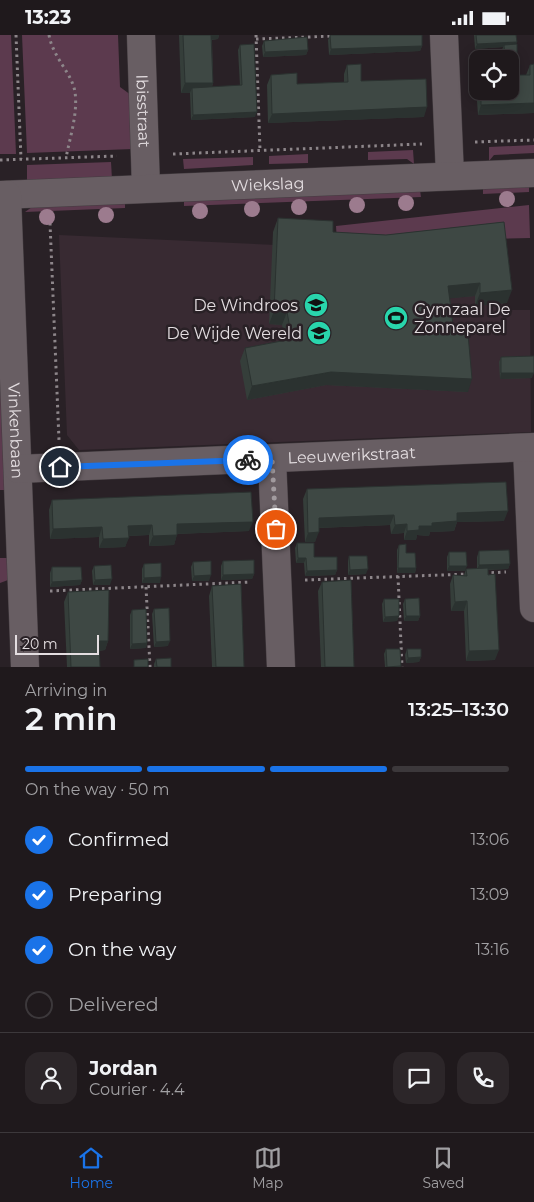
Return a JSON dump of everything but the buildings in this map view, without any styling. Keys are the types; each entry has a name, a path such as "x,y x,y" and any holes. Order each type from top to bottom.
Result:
{"street":[{"name":"Ibisstraat","path":"141,35 146,188"},
{"path":"444,35 450,176"},
{"name":"Wiekslag","path":"3,195 534,173"},
{"name":"Vinkenbaan","path":"3,195 18,469 10,528 23,592 25,667"},
{"path":"530,447 534,608"},
{"name":"Leeuwerikstraat","path":"18,469 530,447"},
{"path":"272,459 281,667"}],"path":[{"path":"16,35 21,159"},
{"path":"50,35 52,49 75,91 74,114 66,158"},
{"path":"260,150 256,37 338,36"},
{"path":"0,160 534,140"},
{"path":"50,223 60,467"},
{"path":"23,592 533,571"},
{"path":"398,576 402,667"},
{"path":"146,587 150,667"}],"shaded area":[{"path":"0,35 11,35 16,154 0,154"},
{"path":"22,35 118,35 120,87 131,95 133,149 27,153"},
{"path":"534,145 534,153 494,155 489,161 489,147"},
{"path":"413,150 414,164 407,159 368,160 368,152"},
{"path":"308,154 308,163 269,164 269,156"},
{"path":"253,157 253,165 184,169 183,159"},
{"path":"111,162 112,179 27,182 27,165"},
{"path":"529,185 529,192 483,194 483,187"},
{"path":"420,190 421,197 184,206 184,199"},
{"path":"125,201 125,208 25,212 32,207"},
{"path":"529,205 530,238 337,243 336,226"},
{"path":"59,235 276,245 503,303 504,310 530,310 531,432 79,450 67,435"},
{"path":"0,353 6,490 0,490"},
{"path":"0,558 7,558 8,580 0,583"}],"way so far":[{"path":"248,460 272,459 276,529"}],"place":[{"name":"De Windroos","path":"316,305"},
{"name":"Gymzaal De Zonneparel","path":"396,318"},
{"name":"De Wijde Wereld","path":"319,333"}],"route":[{"path":"60,467 248,460"}]}
